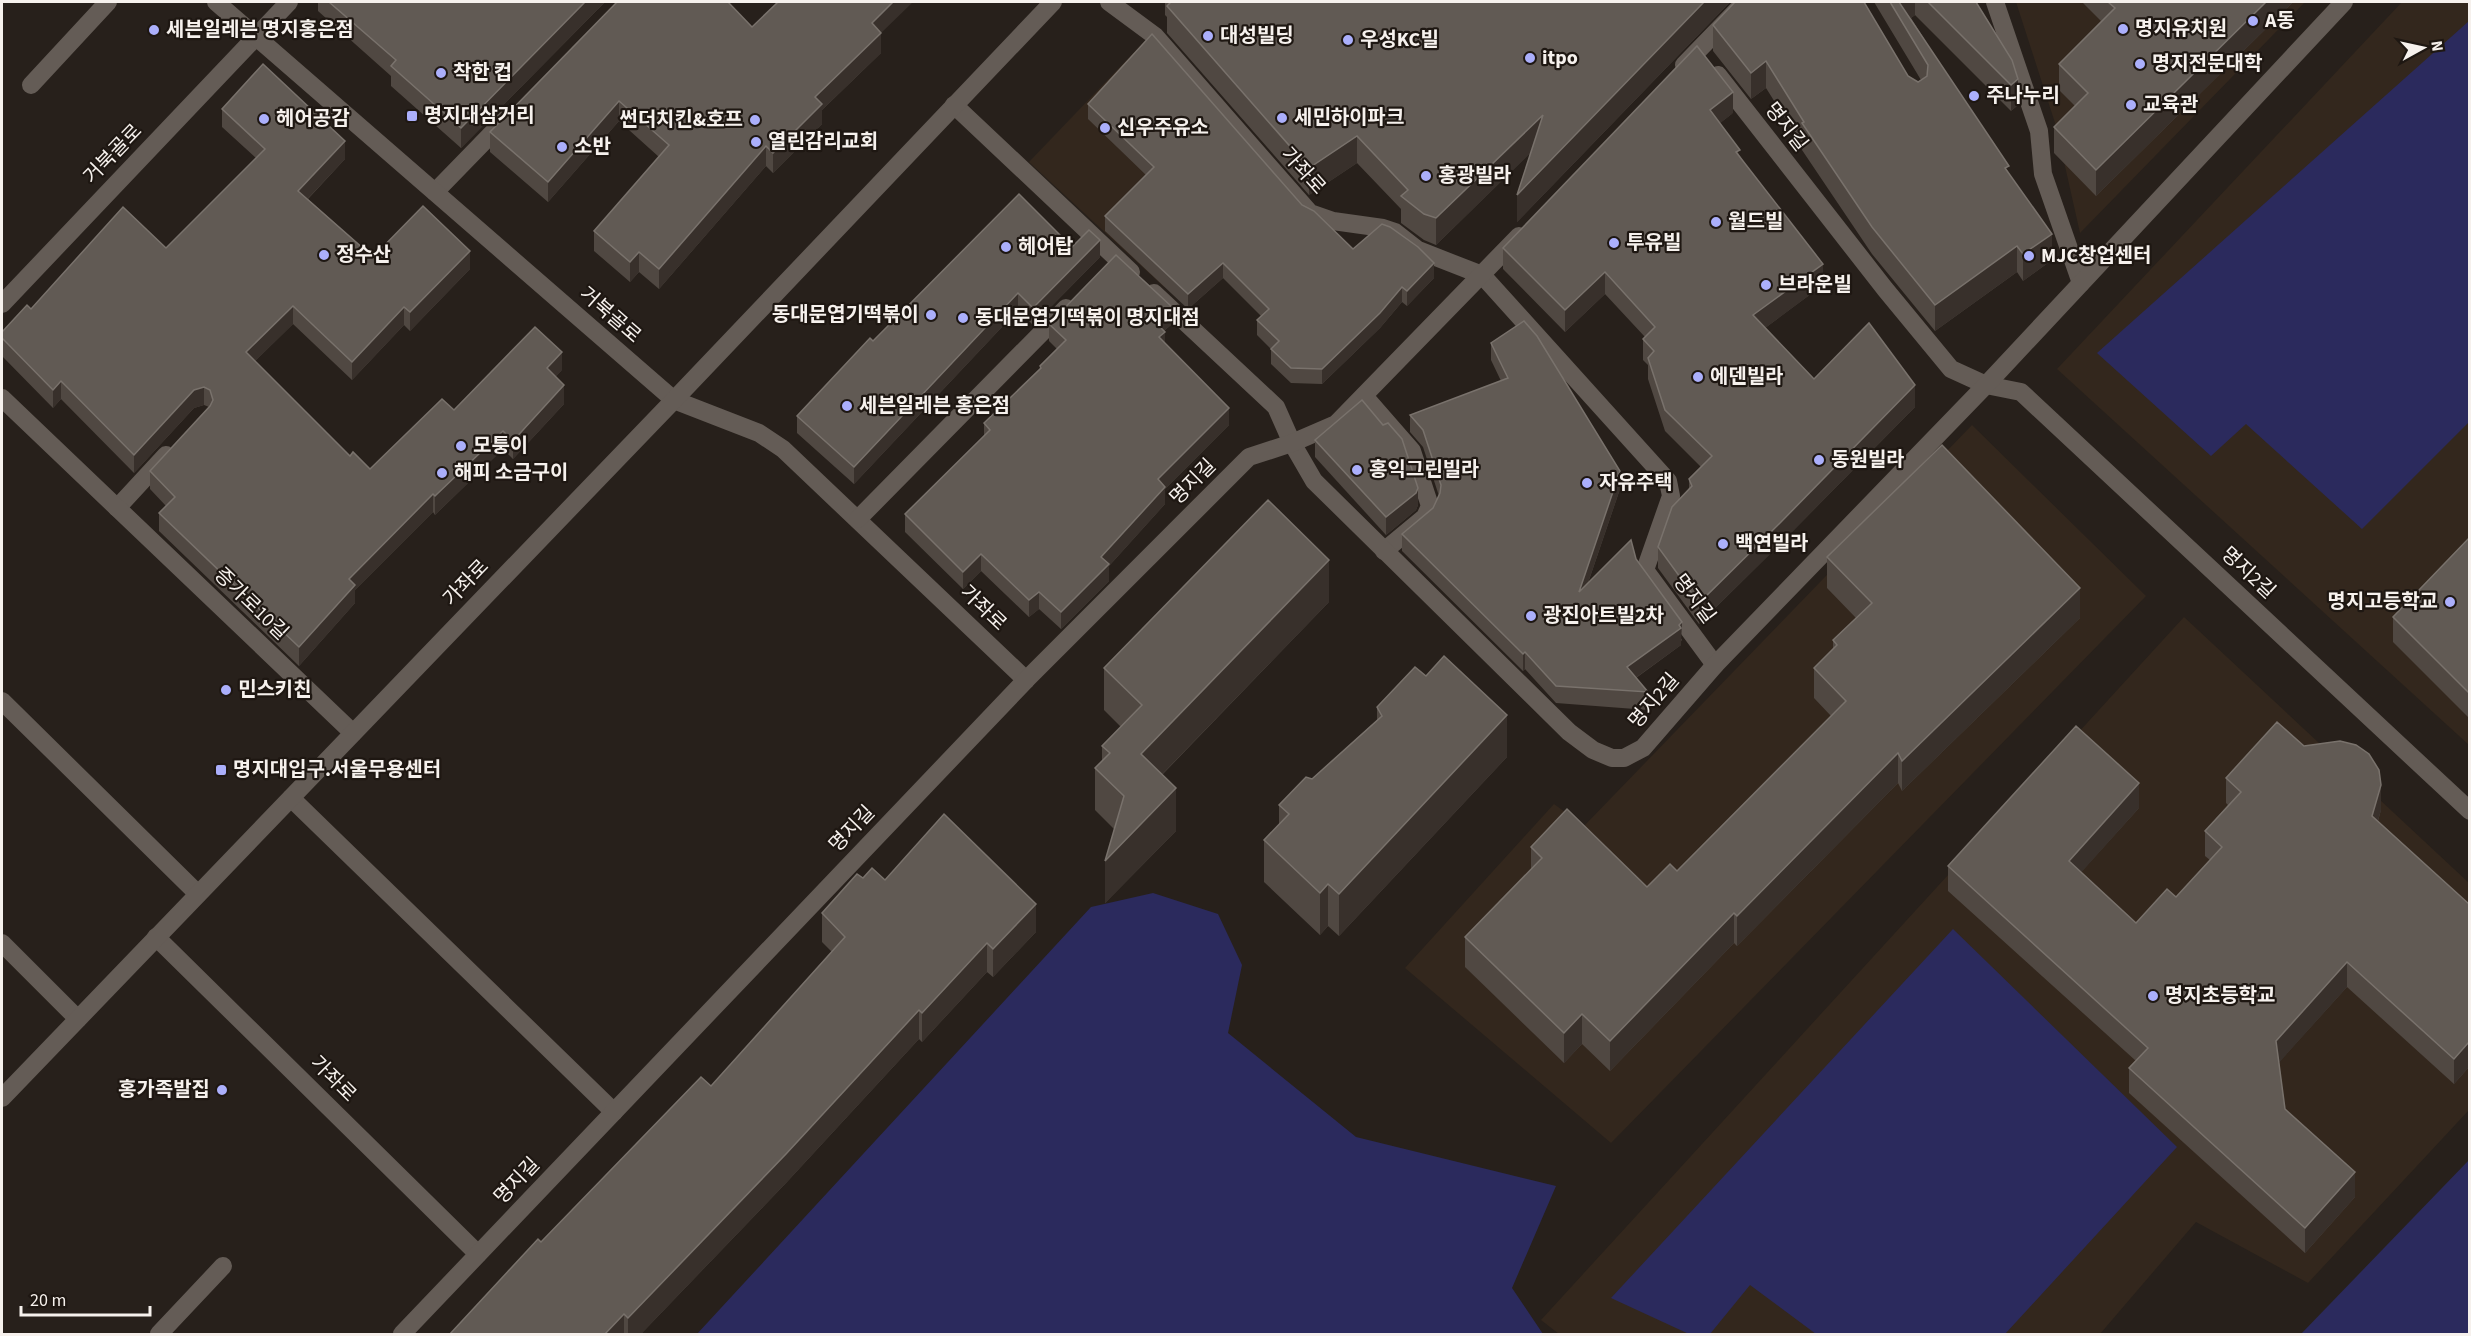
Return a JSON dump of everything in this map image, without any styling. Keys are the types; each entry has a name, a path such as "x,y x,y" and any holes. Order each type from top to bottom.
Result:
{"street":[{"path":"31,85 108,2"},
{"name":"거북골로","path":"216,2 674,400"},
{"name":"거북골로","path":"2,304 289,2"},
{"name":"가좌로","path":"2,1098 674,400 1053,2"},
{"name":"가좌로","path":"1109,2 1155,36 1310,213 1333,221 1383,228 1395,232 1418,250 1482,275"},
{"path":"1673,76 1745,2"},
{"path":"1995,2 2039,131 2043,174 2081,283"},
{"name":"명지2길","path":"1292,443 1314,481 1569,732 1605,756 1624,758 1642,748 1715,665 1986,385 2344,2"},
{"name":"명지길","path":"1698,50 1885,289 1951,369 1986,385"},
{"path":"954,105 1276,407 1292,443"},
{"path":"435,192 516,110"},
{"name":"명지길","path":"402,1335 1026,680 1249,457 1292,443 1336,424 1532,223"},
{"path":"1099,274 1116,257"},
{"name":"명지길","path":"1482,275 1668,481 1671,496 1645,570 1715,665"},
{"path":"858,519 1074,299"},
{"name":"명지2길","path":"1986,385 2021,392 2469,811"},
{"path":"1364,396 1412,451 1430,506 1425,517 1384,550"},
{"name":"증가로10길","path":"2,398 353,733"},
{"name":"가좌로","path":"674,400 759,433 783,449 1026,680"},
{"path":"117,508 179,441"},
{"path":"2,701 198,894"},
{"path":"291,798 614,1112"},
{"name":"가좌로","path":"156,937 478,1254"},
{"path":"2,943 78,1019"},
{"path":"159,1335 224,1266"}],"shaded area":[{"name":"명지전문대학","path":"2016,2 2305,2 2080,233 2056,126"},
{"path":"2402,2 2469,2 2469,745 2057,369"},
{"path":"2469,21 2469,422 2362,529 2246,424 2211,456 2097,353"},
{"path":"1143,43 1264,172 1164,287 1029,162"},
{"path":"1972,425 2146,596 1611,1143 1405,968 1554,804 1584,826"},
{"name":"명지초등학교","path":"2184,617 2469,883 2469,1110 2308,1283 2196,1222 2100,1334 1559,1334 1541,1320"},
{"path":"1153,893 1218,914 1242,965 1228,1033 1356,1137 1556,1186 1512,1288 1543,1334 697,1334 1091,907"},
{"path":"1953,929 2177,1147 2005,1334 1816,1334 1750,1285 1710,1334 1689,1334 1611,1298"},
{"path":"2469,1160 2469,1334 2301,1334"}],"building":[{"path":"329,2 585,2 461,128 391,66 396,60"},
{"path":"617,2 728,2 752,27 778,2 893,2 872,23 881,33 815,97 822,104 773,153 766,146 659,269 639,252 630,262 594,231 669,145 619,101 548,182 490,132"},
{"path":"1171,2 1704,2 1517,195 1543,115 1436,218 1424,214 1401,196 1408,190 1357,136 1309,168 1167,6"},
{"path":"1735,2 1864,2 1908,76 1918,82 1927,76 1928,65 1890,2 1899,2 2009,166 2005,168 2052,234 2023,254 2017,246 1935,305 1872,227 1802,123 1804,122 1766,61 1751,73 1713,25"},
{"path":"1928,2 1976,2 2012,60 2018,79 2011,85"},
{"name":"교육관","path":"2108,2 2266,2 2096,170 2054,127 2088,93 2059,64 2115,8"},
{"path":"1152,34 1302,205 1314,211 1353,249 1382,224 1418,247 1434,263 1407,291 1402,287 1380,313 1322,369 1291,368 1271,349 1279,341 1257,320 1269,309 1223,263 1188,294 1105,216 1154,167 1088,104"},
{"path":"1697,46 1733,92 1710,110 1740,150 1736,152 1823,264 1753,315 1814,379 1869,323 1915,385 1699,603 1658,547 1672,507 1692,486 1689,479 1712,456 1665,410 1648,358 1654,351 1643,339 1655,327 1605,272 1565,310 1503,248"},
{"path":"263,64 345,141 298,191 373,257 423,206 470,251 410,312 404,307 352,362 293,306 246,352 350,456 353,452 370,469 442,399 454,410 535,327 562,352 547,368 564,385 513,441 503,431 435,496 433,494 349,579 355,585 299,647 159,513 175,497 150,471 210,406 213,400 210,390 204,387 194,390 134,455 61,381 53,390 2,338 2,332 27,305 31,309 123,207 166,248 265,149 222,109"},
{"path":"1019,194 1072,247 1089,230 1100,240 1033,308 1018,293 854,467 797,416 870,338 873,341"},
{"path":"1116,255 1172,307 1155,322 1165,332 1159,337 1229,408 1158,479 1165,487 1101,557 1109,564 1061,612 1039,592 1029,600 981,554 963,572 905,514 990,430 984,423 1041,368 1040,366 1066,340 1049,324"},
{"path":"1524,321 1537,336 1620,471 1579,592 1631,540 1636,559 1682,622 1679,625 1681,628 1627,667 1648,692 1556,686 1525,652 1523,654 1402,534 1433,508 1441,485 1423,430 1410,415 1508,378 1491,343"},
{"path":"1362,400 1383,425 1388,423 1402,439 1418,488 1416,493 1386,517 1315,440"},
{"path":"1942,445 2080,588 1902,761 1898,753 1737,916 1734,913 1610,1041 1582,1014 1564,1033 1465,937 1542,858 1531,847 1567,809 1647,887 1670,864 1677,871 1846,701 1814,668 1837,645 1833,640 1872,603 1827,557"},
{"path":"1268,500 1329,560 1141,754 1176,788 1105,861 1124,796 1095,768 1110,753 1102,746 1142,705 1104,668"},
{"name":"명지고등학교","path":"2469,538 2469,693 2393,617"},
{"path":"1444,656 1507,715 1339,894 1328,884 1320,893 1264,840 1289,814 1279,805 1306,777 1312,779 1382,716 1377,707 1415,667 1426,676"},
{"path":"2277,722 2304,746 2340,741 2356,745 2369,754 2379,770 2381,785 2372,816 2469,904 2469,1042 2454,1059 2347,962 2276,1041 2285,1109 2355,1172 2305,1228 2129,1068 2148,1048 1948,866 2076,726 2139,783 2069,861 2136,923 2167,889 2176,897 2222,847 2205,831 2241,792 2226,778"},
{"path":"944,814 1036,904 993,949 987,943 922,1013 919,1010 786,1154 628,1318 624,1314 604,1335 449,1335 538,1239 541,1242 701,1077 711,1086 845,937 822,913 857,874 863,878 872,868 885,880"}],"place":[{"name":"A동","path":"2253,21"},
{"name":"명지유치원","path":"2123,29"},
{"name":"세븐일레븐 명지홍은점","path":"154,30"},
{"name":"대성빌딩","path":"1208,36"},
{"name":"우성KC빌","path":"1348,40"},
{"name":"itpo","path":"1530,58"},
{"name":"명지전문대학","path":"2140,64"},
{"name":"착한 컵","path":"441,73"},
{"name":"주나누리","path":"1974,96"},
{"name":"교육관","path":"2131,105"},
{"name":"명지대삼거리","path":"412,116"},
{"name":"세민하이파크","path":"1282,118"},
{"name":"헤어공감","path":"264,119"},
{"name":"썬더치킨&호프","path":"755,120"},
{"name":"신우주유소","path":"1105,128"},
{"name":"열린감리교회","path":"756,142"},
{"name":"소반","path":"562,147"},
{"name":"홍광빌라","path":"1426,176"},
{"name":"월드빌","path":"1716,222"},
{"name":"투유빌","path":"1614,243"},
{"name":"헤어탑","path":"1006,247"},
{"name":"정수산","path":"324,255"},
{"name":"MJC창업센터","path":"2029,256"},
{"name":"브라운빌","path":"1766,285"},
{"name":"동대문엽기떡볶이","path":"931,315"},
{"name":"동대문엽기떡볶이 명지대점","path":"963,318"},
{"name":"에덴빌라","path":"1698,377"},
{"name":"세븐일레븐 홍은점","path":"847,406"},
{"name":"모퉁이","path":"461,446"},
{"name":"동원빌라","path":"1819,460"},
{"name":"홍익그린빌라","path":"1357,470"},
{"name":"해피 소금구이","path":"442,473"},
{"name":"자유주택","path":"1587,483"},
{"name":"백연빌라","path":"1723,544"},
{"name":"명지고등학교","path":"2450,602"},
{"name":"광진아트빌2차","path":"1531,616"},
{"name":"민스키친","path":"226,690"},
{"name":"명지대입구.서울무용센터","path":"221,770"},
{"name":"명지초등학교","path":"2153,996"},
{"name":"홍가족발집","path":"222,1090"}]}
